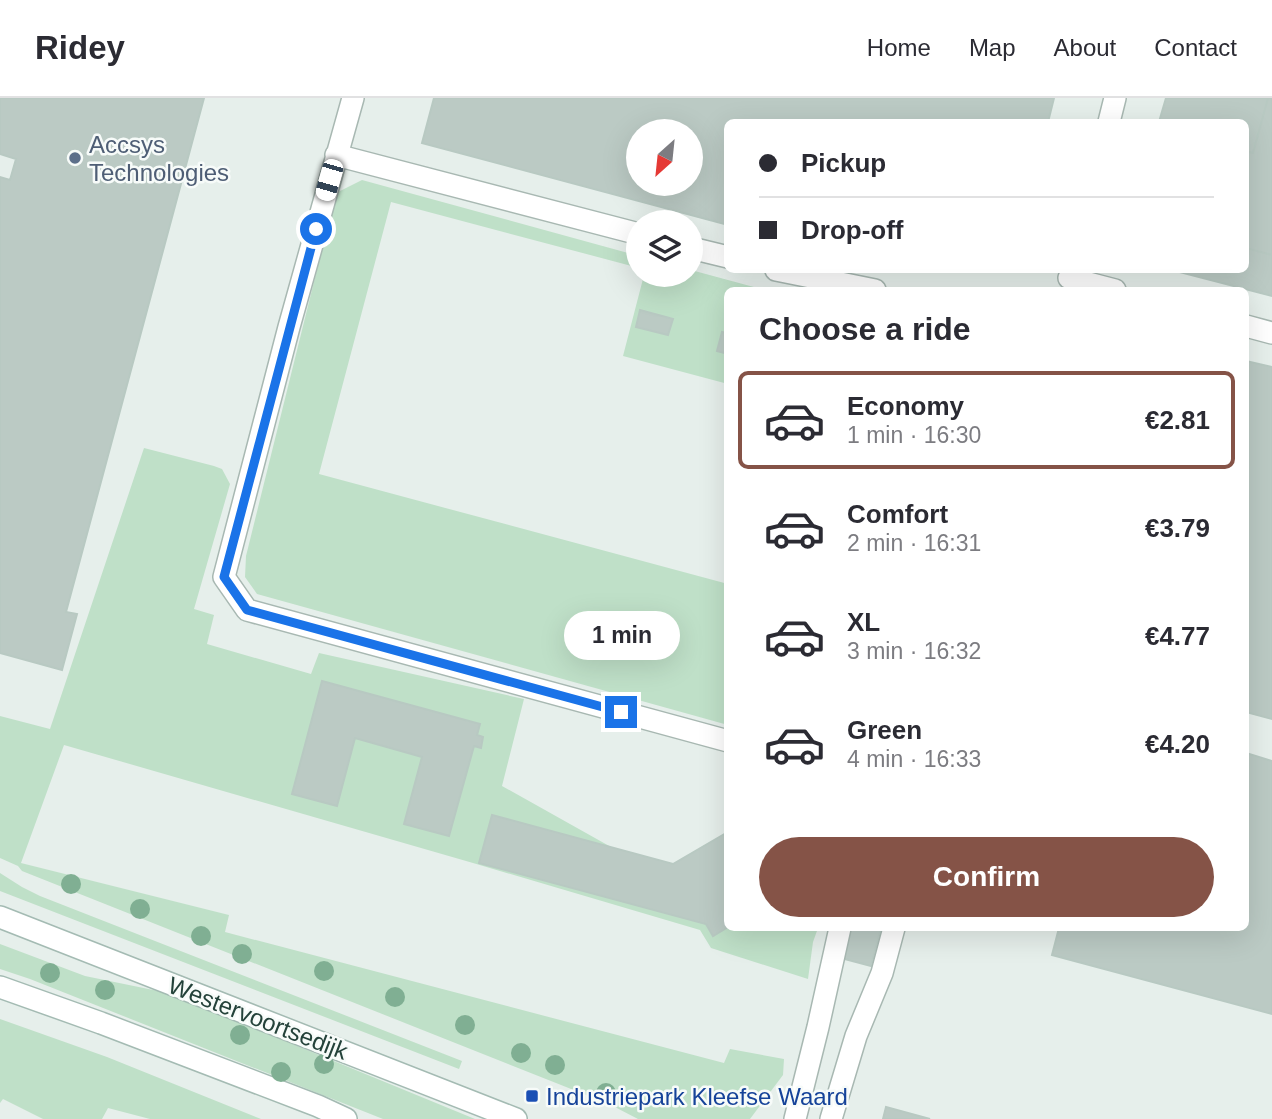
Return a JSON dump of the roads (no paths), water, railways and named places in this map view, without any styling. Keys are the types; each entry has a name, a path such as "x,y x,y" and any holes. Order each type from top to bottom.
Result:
{"street":[{"path":"353,98 289,327 224,577 247,610 724,740"},
{"path":"1110,119 1115,98"},
{"path":"336,155 626,231"},
{"path":"703,251 724,256"},
{"path":"791,273 860,287"},
{"path":"1069,279 1102,287"},
{"path":"1249,327 1272,333"},
{"name":"Westervoortsedijk","path":"0,917 516,1119"},
{"path":"795,1119 839,931"},
{"path":"831,1119 856,1036 882,973 892,935"},
{"path":"0,987 101,1023 346,1119"},
{"path":"818,1027 856,1036"}],"place":[{"name":"Accsys Technologies","path":"75,158"},
{"name":"Industriepark Kleefse Waard","path":"532,1096"}]}
